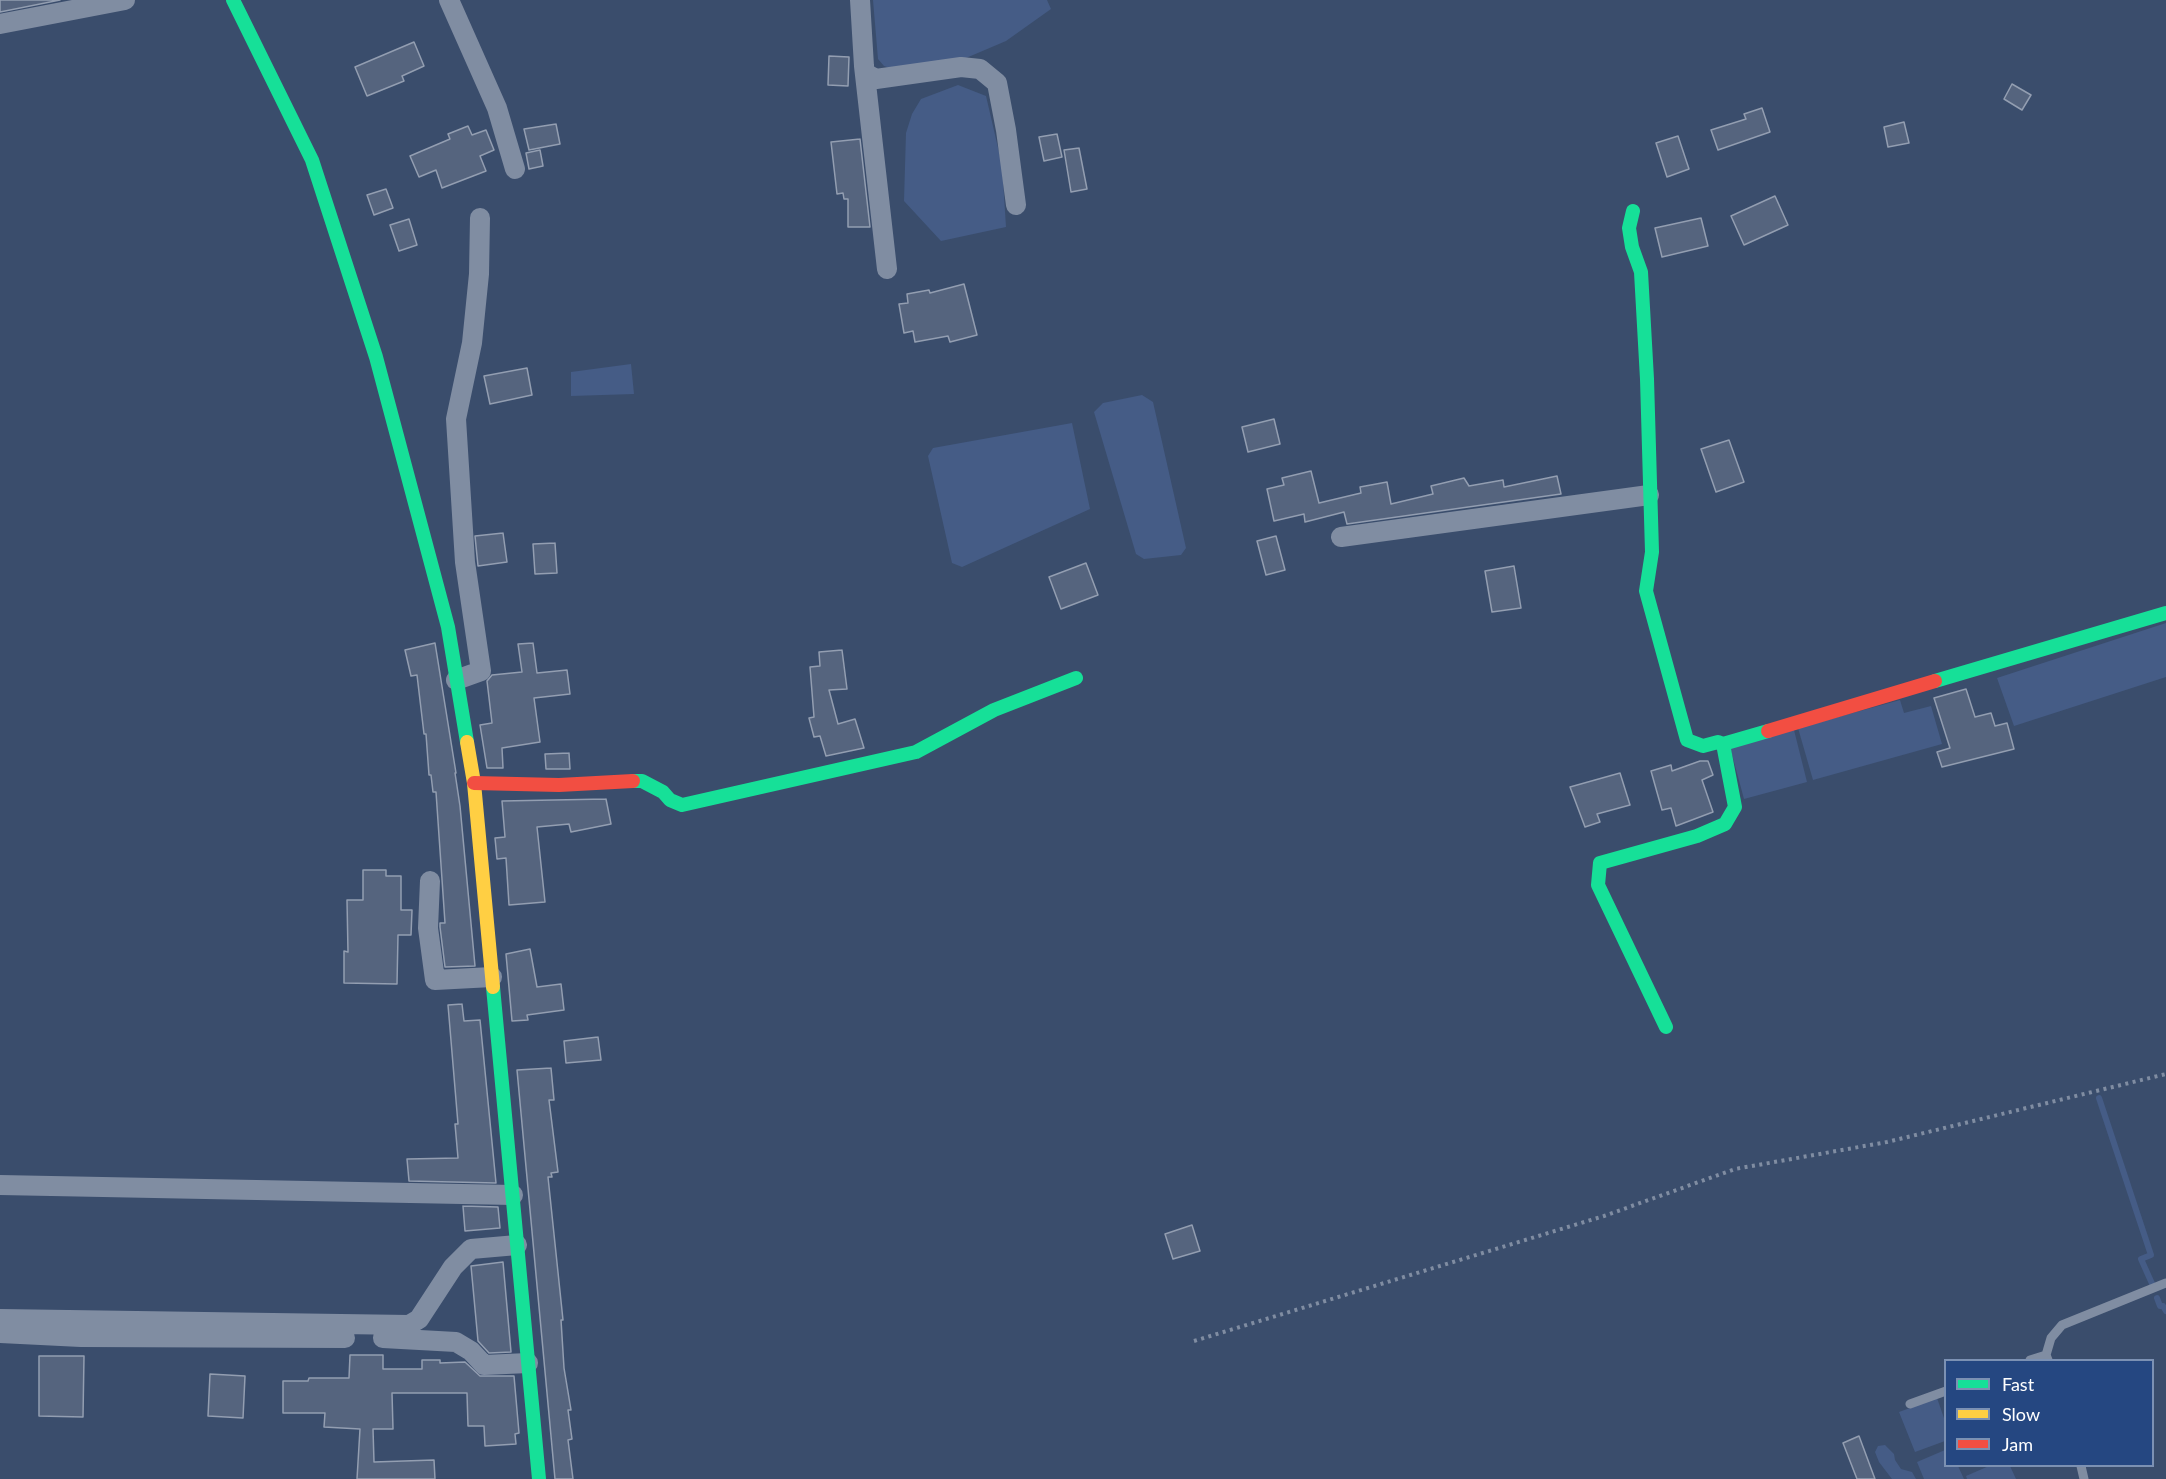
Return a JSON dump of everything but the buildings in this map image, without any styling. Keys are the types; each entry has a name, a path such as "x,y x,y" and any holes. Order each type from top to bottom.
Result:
{"street":[{"path":"0,24 126,0"},
{"path":"233,0 312,160 376,357 448,627 474,783 538,1479"},
{"path":"449,0 497,108 515,169"},
{"path":"860,0 865,73 887,269"},
{"path":"865,73 876,80 962,67 980,69 997,83 1016,205"},
{"path":"1633,211 1629,228 1632,247 1641,272 1647,367 1648,495 1652,552 1646,591 1687,740 1703,746 1718,742 1723,744 2166,613"},
{"path":"456,680 481,671 465,562 456,419 472,343 479,274 480,218"},
{"path":"1341,537 1648,495"},
{"path":"474,783 560,785 642,781 663,792 670,800 682,805 916,752 994,710 1076,678"},
{"path":"1666,1027 1598,885 1600,863 1697,836 1725,824 1735,807 1723,744"},
{"path":"430,881 428,928 435,980 492,977"},
{"path":"0,1185 513,1195"},
{"path":"0,1319 409,1325 419,1319 453,1267 471,1249 517,1245"},
{"path":"0,1333 81,1337 398,1338 456,1342 471,1351 484,1365 528,1363"}],"lane":[{"path":"2047,1358 2054,1332 2062,1325 2166,1283"},
{"path":"1910,1404 1944,1392"}],"path":[{"path":"1194,1341 1604,1216 1735,1169 1887,1142 2166,1074"}],"water":[{"path":"873,0 1047,0 1051,9 1006,41 966,58 896,70 884,66 878,59"},
{"path":"958,85 986,96 1002,165 1006,227 941,241 904,201 906,133 912,114 921,99"},
{"path":"631,364 634,394 571,396 571,372"},
{"path":"1142,395 1153,402 1186,548 1181,555 1144,559 1136,554 1094,412 1103,403"},
{"path":"1072,423 1090,509 962,567 952,563 928,456 933,448"},
{"path":"2166,623 2166,677 2014,726 1997,678"},
{"path":"1900,700 1904,713 1931,706 1942,744 1813,780 1798,728"},
{"path":"1794,730 1807,782 1744,799 1730,747"},
{"path":"1937,1398 1944,1418 1944,1441 1915,1452 1899,1412"},
{"path":"1885,1445 1894,1454 1901,1469 1912,1472 1916,1479 1892,1479 1879,1462 1875,1452 1878,1446"},
{"path":"1944,1450 1944,1467 1958,1467 1964,1479 1924,1479 1917,1462"},
{"path":"1987,1467 2010,1467 2016,1479 1967,1479 1966,1476"}],"waterway":[{"path":"2099,1098 2151,1255 2141,1259 2154,1288"},
{"path":"2157,1298 2160,1306 2163,1306 2166,1311"}],"traffic: fast":[{"path":"233,0 312,160 376,357 448,627 467,742"},
{"path":"1633,211 1629,228 1632,247 1641,272 1647,379 1652,552 1646,591 1687,740 1703,746 1718,742 1723,744"},
{"path":"1935,681 2166,613"},
{"path":"633,781 642,781 663,792 670,800 682,805 916,752 994,710 1076,678"},
{"path":"1666,1027 1598,885 1600,863 1697,836 1725,824 1735,807 1723,744 1768,731"},
{"path":"493,987 539,1479"}],"traffic: slow":[{"path":"467,742 474,783 493,987"}],"traffic: jam":[{"path":"1768,731 1935,681"},
{"path":"474,783 559,785 633,781"}]}
